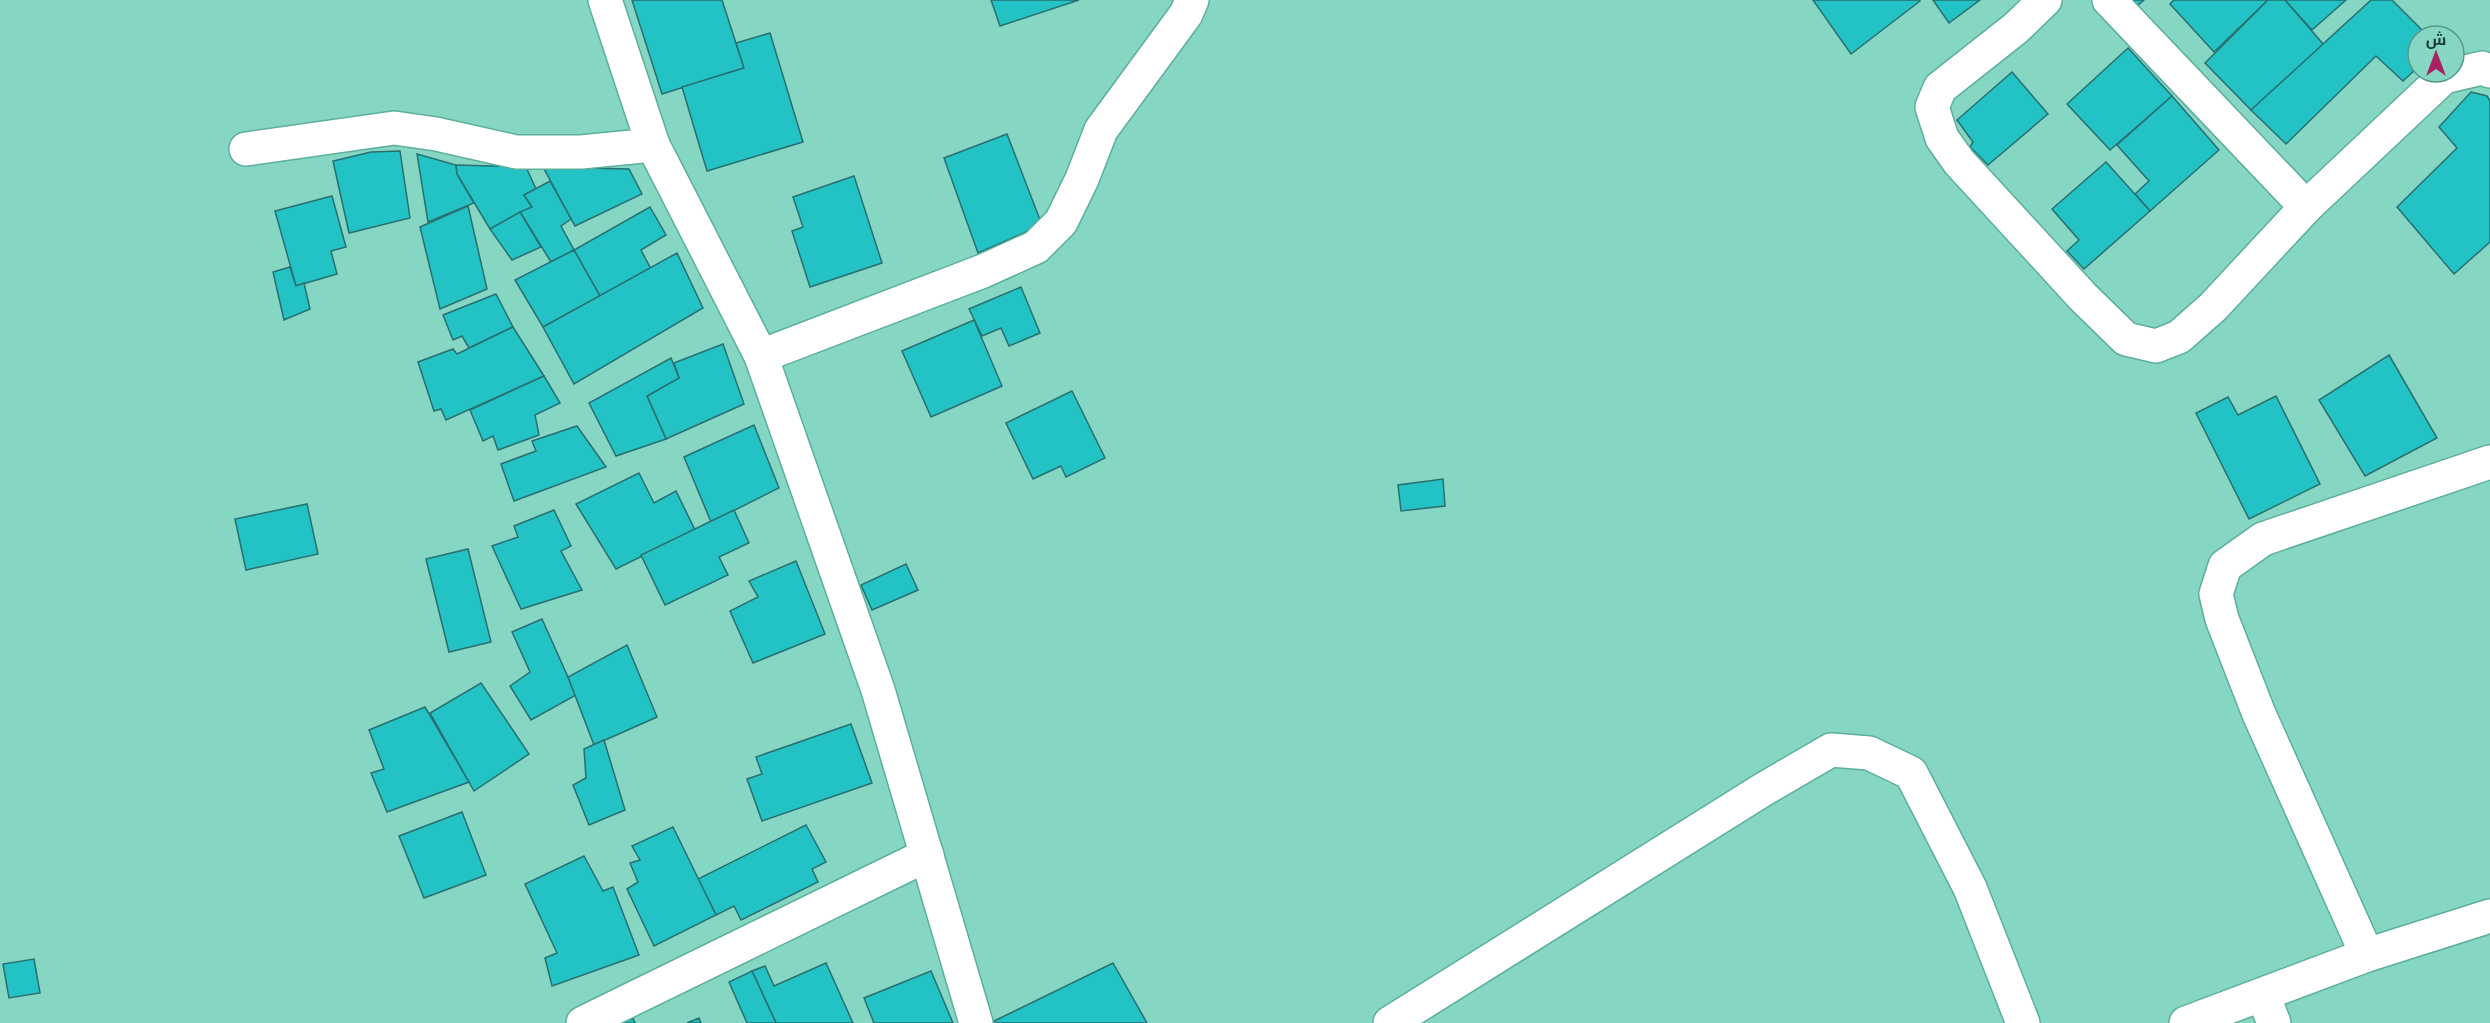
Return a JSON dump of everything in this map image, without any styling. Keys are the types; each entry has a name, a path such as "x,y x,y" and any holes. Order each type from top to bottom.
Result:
{"street":[{"path":"605,0 653,145 761,356 878,690 976,1023"},
{"path":"761,356 983,271 1035,247 1061,222 1082,179 1101,130 1186,14 1192,0"},
{"path":"2045,0 2016,28 1940,88 1932,107 1942,138 1959,162 2083,297 2126,339 2156,346 2180,337 2213,307 2306,207 2444,77 2482,68 2490,71"},
{"path":"2109,0 2306,207"},
{"path":"246,149 394,128 436,134 516,152 581,152 653,145"},
{"path":"2367,956 2259,714 2222,619 2216,594 2225,566 2263,539 2490,462"},
{"path":"1390,1023 1764,789 1831,750 1869,753 1911,773 1970,888 2018,1022"},
{"path":"584,1023 927,855"},
{"path":"2186,1023 2269,1009 2367,956 2490,916"}],"building":[{"path":"632,0 722,0 744,68 662,94"},
{"path":"991,0 1079,0 1000,26"},
{"path":"1813,0 1919,0 1920,1 1851,54"},
{"path":"1933,0 1980,0 1949,23"},
{"path":"2132,0 2144,0 2137,6"},
{"path":"2174,0 2268,0 2214,52 2170,4"},
{"path":"2268,0 2285,0 2324,45 2251,110 2205,63"},
{"path":"2285,0 2346,0 2312,30"},
{"path":"2371,0 2392,0 2416,24 2406,24 2406,78 2403,81 2376,56 2286,144 2251,110"},
{"path":"770,33 803,142 707,171 682,87 744,68 736,43"},
{"path":"2128,48 2172,96 2110,150 2067,104"},
{"path":"2012,72 2048,114 1988,165 1970,147 1973,142 1957,120"},
{"path":"2471,92 2487,96 2490,101 2490,242 2454,274 2397,207 2457,148 2439,127"},
{"path":"2172,96 2219,150 2150,211 2135,194 2149,181 2117,145"},
{"path":"1007,134 1042,225 978,253 944,158"},
{"path":"400,151 410,218 349,233 333,161 371,152"},
{"path":"417,154 456,165 457,174 474,203 428,222"},
{"path":"2106,162 2150,211 2084,269 2067,251 2079,240 2052,209"},
{"path":"456,165 526,167 536,189 524,195 532,207 490,229 457,174"},
{"path":"543,167 629,169 642,194 575,226"},
{"path":"854,176 882,263 810,287 792,231 803,227 793,197"},
{"path":"550,181 571,219 561,226 574,250 551,262 520,212 532,207 524,195"},
{"path":"332,196 346,247 331,251 337,274 296,286 275,211"},
{"path":"468,206 487,289 440,309 420,227"},
{"path":"650,207 666,235 641,250 651,269 600,296 574,250"},
{"path":"520,212 541,247 512,260 490,229"},
{"path":"574,250 600,296 543,327 515,280"},
{"path":"677,253 703,308 574,384 543,327"},
{"path":"290,267 296,286 304,283 310,309 284,320 273,272"},
{"path":"1021,287 1040,333 1009,346 1001,328 982,336 969,309"},
{"path":"496,294 513,327 469,348 462,336 453,340 443,315"},
{"path":"974,320 1002,386 931,417 902,351"},
{"path":"513,327 544,376 446,420 441,409 434,411 418,362 453,349 457,354"},
{"path":"723,344 744,404 666,439 647,396 679,378 674,363"},
{"path":"2389,355 2437,438 2365,476 2319,400"},
{"path":"671,358 679,378 647,396 666,439 616,456 589,403"},
{"path":"544,376 560,403 535,415 539,435 498,450 493,436 483,441 470,410"},
{"path":"1072,391 1105,458 1066,477 1061,466 1033,479 1006,423"},
{"path":"2276,396 2320,484 2249,519 2196,413 2228,397 2238,415"},
{"path":"754,425 779,488 711,522 684,457"},
{"path":"577,426 606,467 514,501 501,464 536,451 532,441"},
{"path":"639,473 654,503 676,491 695,530 616,569 576,504"},
{"path":"1443,479 1445,506 1401,511 1398,485"},
{"path":"307,504 318,554 246,570 235,519"},
{"path":"554,510 571,546 561,551 582,590 521,609 492,546 518,537 514,526"},
{"path":"734,510 749,543 719,557 728,575 665,605 641,555"},
{"path":"468,549 491,642 449,652 426,559"},
{"path":"796,561 825,634 753,663 730,611 758,597 749,581"},
{"path":"906,564 918,590 872,610 861,585"},
{"path":"542,619 576,695 531,720 510,686 530,672 512,632"},
{"path":"627,645 657,717 594,745 568,677"},
{"path":"481,683 529,754 474,791 430,713"},
{"path":"425,707 469,782 387,812 371,773 384,769 369,730"},
{"path":"851,724 872,783 762,821 747,779 762,774 756,757"},
{"path":"604,740 625,810 589,825 573,785 586,778 584,749"},
{"path":"462,812 486,875 424,898 399,836"},
{"path":"806,825 826,862 812,869 818,882 741,920 734,906 716,915 698,879"},
{"path":"673,827 716,915 654,946 627,889 638,882 630,863 640,860 632,846"},
{"path":"584,856 603,891 613,887 639,955 552,986 545,958 557,953 525,884"},
{"path":"34,959 40,993 9,998 3,964"},
{"path":"826,963 853,1023 776,1023 752,971 765,966 774,986"},
{"path":"1113,963 1147,1023 992,1023 992,1022"},
{"path":"752,971 776,1023 747,1023 729,982"},
{"path":"931,971 953,1023 874,1023 864,998"},
{"path":"633,1018 635,1023 620,1023"},
{"path":"699,1018 701,1023 687,1023"}]}
